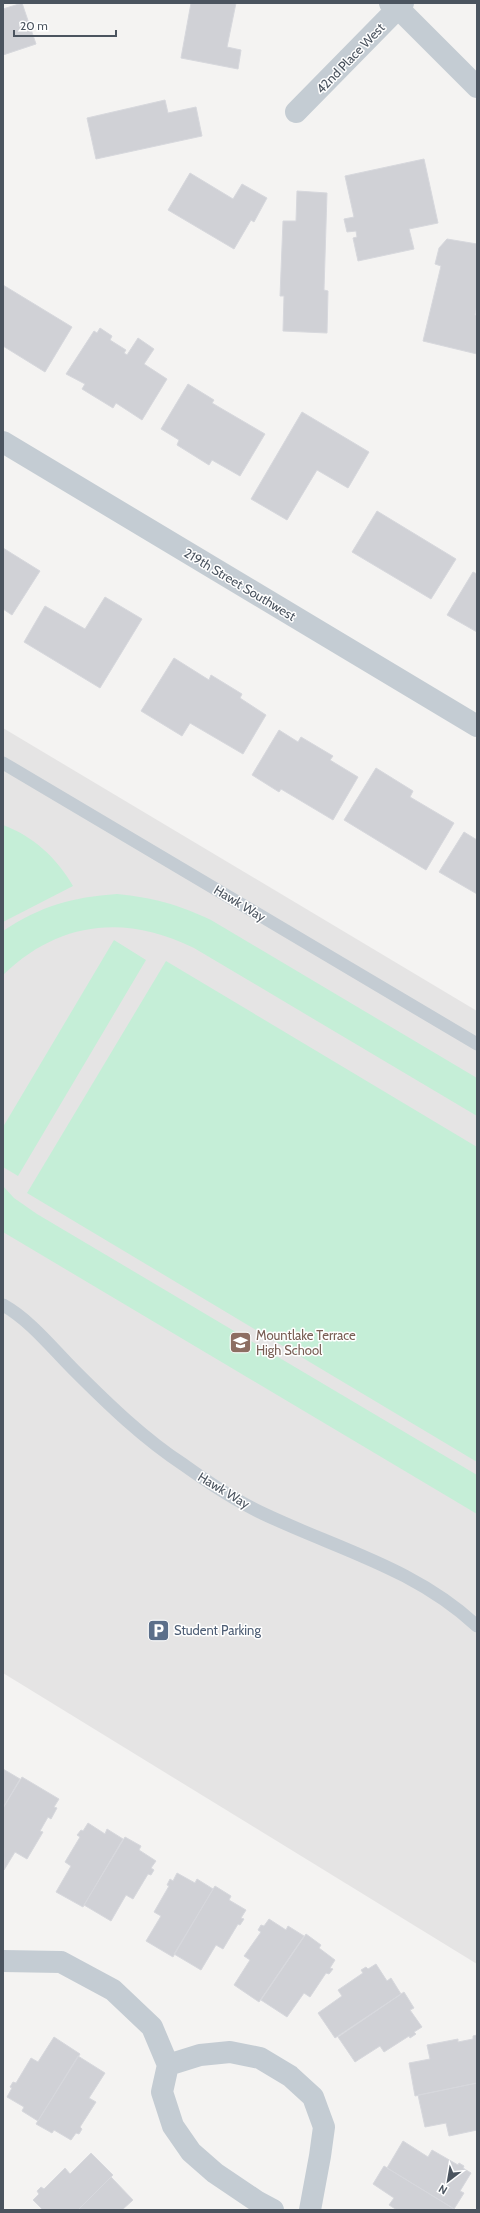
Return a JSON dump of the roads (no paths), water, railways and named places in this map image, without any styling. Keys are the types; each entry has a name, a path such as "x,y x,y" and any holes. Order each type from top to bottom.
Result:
{"street":[{"path":"397,5 477,87"},
{"name":"42nd Place West","path":"296,112 397,5"},
{"name":"219th Street Southwest","path":"3,442 477,726"},
{"path":"3,1961 61,1962 113,1990 152,2027 168,2065 162,2092 173,2126 191,2152 216,2173 258,2202 274,2210"},
{"path":"168,2065 200,2055 230,2052 260,2058 290,2076 313,2097 324,2127 310,2210"}],"lane":[{"name":"Hawk Way","path":"3,763 477,1044"},
{"name":"Hawk Way","path":"5,1310 31,1327 110,1405 182,1464 263,1513 386,1565 409,1577 445,1600 477,1626"}],"place":[{"name":"Mountlake Terrace High School","path":"240,1342"},
{"name":"Student Parking","path":"159,1630"}]}
